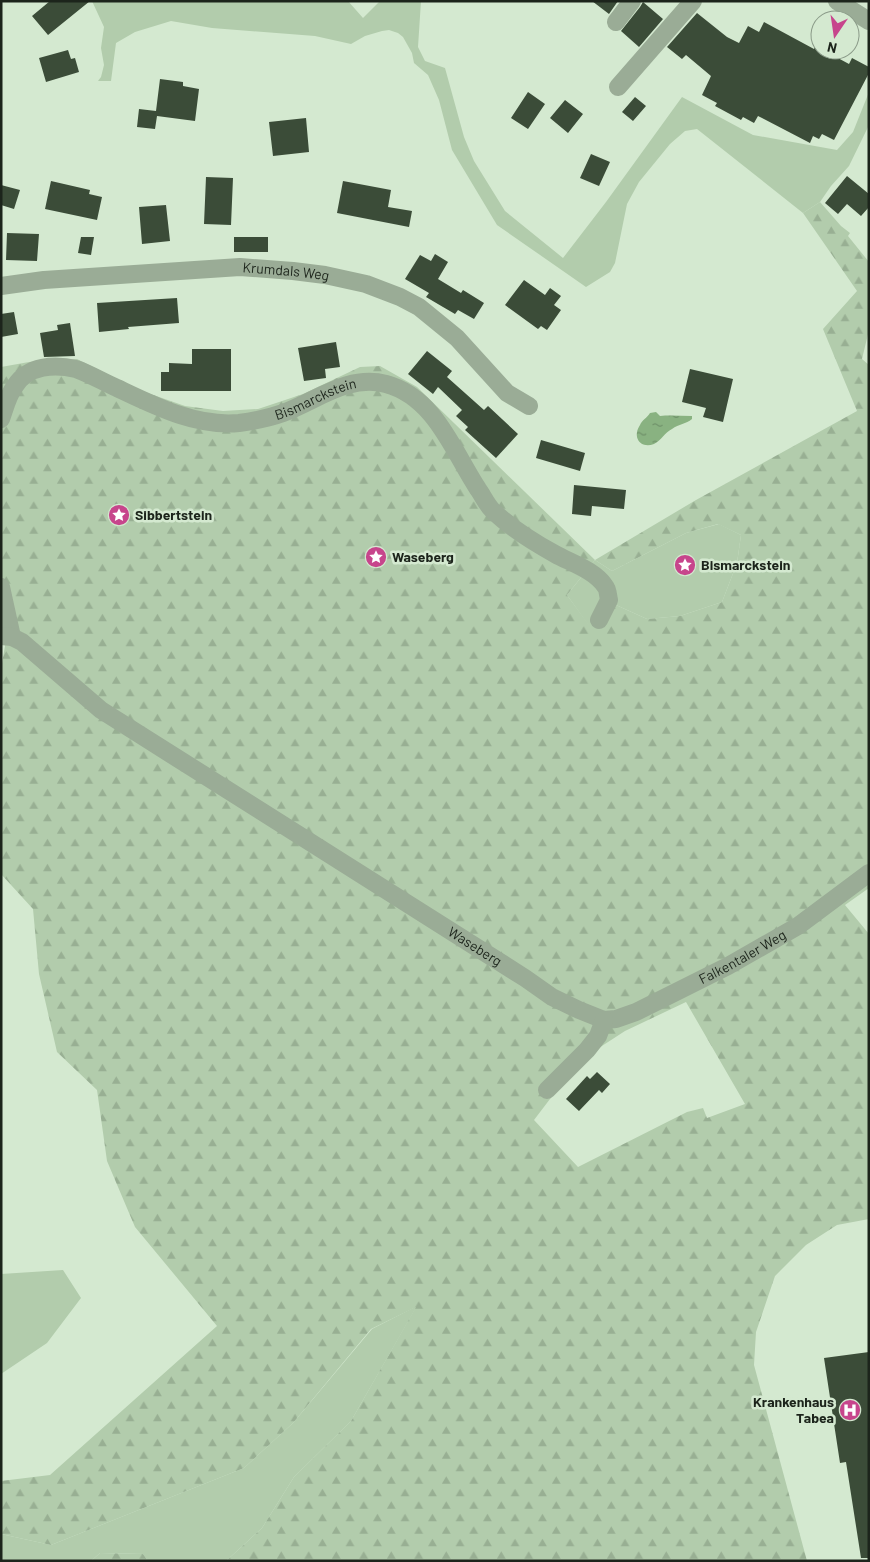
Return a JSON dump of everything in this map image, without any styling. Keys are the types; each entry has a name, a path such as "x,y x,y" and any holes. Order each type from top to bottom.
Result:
{"street":[{"path":"616,22 632,1"},
{"path":"618,87 693,1"},
{"path":"837,1 869,21"},
{"name":"Krumdals Weg","path":"1,286 44,280 240,268 309,273 366,284 400,297 419,307 457,338 507,393 528,406"},
{"name":"Bismarckstein","path":"1,419 16,384 25,375 44,367 76,369 146,402 179,415 202,422 220,424 260,420 283,413 349,385 364,382 386,384 405,393 430,413 450,441 486,501 501,518 536,542 591,572 606,586 609,600 599,620"},
{"path":"1,587 6,637"},
{"name":"Waseberg","path":"6,637 22,642 101,710 552,997 604,1020"},
{"name":"Falkentaler Weg","path":"604,1020 616,1019 636,1012 728,966 798,926 869,873"},
{"path":"547,1090 587,1050 598,1036 604,1020"}],"green space":[{"path":"92,1 348,1 363,18 380,1 421,1 418,47 425,61 445,68 464,137 474,161 505,211 563,258 682,97 753,135 837,150 853,132 869,92 869,125 849,166 820,202 803,213 697,129 685,131 670,144 639,182 627,204 615,263 610,272 586,287 497,225 452,150 439,100 428,75 414,63 412,53 403,37 398,33 389,30 382,31 365,36 351,44 315,36 212,28 171,21 135,32 116,43 111,81 98,81 104,65 101,48 104,27"},
{"path":"820,202 841,226 850,233 848,236 869,262 869,330 862,359 869,365 869,888 845,905 869,934 869,1219 837,1225 806,1245 775,1276 756,1332 754,1365 807,1561 226,1561 262,1528 294,1477 351,1421 416,1307 371,1329 293,1423 244,1468 51,1545 1,1534 1,1481 50,1475 217,1326 135,1227 107,1161 97,1090 57,1052 39,974 33,909 1,874 1,669 5,646 1,623 1,367 29,362 77,359 139,390 185,406 223,411 258,409 303,394 360,367 380,366 417,387 595,560 696,500 857,411 823,329 857,291 803,213","holes":["718,524 741,535 737,563 722,602 680,616 647,619 616,605 589,625 567,595 595,560 612,571 686,533","686,1002 745,1104 707,1118 703,1108 687,1112 578,1167 534,1120 566,1078 588,1055 625,1031"]},
{"path":"719,524 741,535 737,563 722,602 680,616 647,619 616,605 589,626 567,595 595,560 612,571 686,533"},
{"path":"63,1270 81,1298 47,1343 1,1374 1,1274"},
{"path":"417,1306 351,1421 294,1477 262,1528 226,1561 148,1561 143,1554 100,1553 91,1561 1,1561 1,1534 51,1545 244,1468 293,1423 372,1329"},
{"path":"100,1553 143,1554 148,1561 91,1561"}],"water":[{"path":"656,412 660,416 692,416 692,419 670,430 654,444 645,445 637,438 638,429 650,413"}],"building":[{"path":"50,1 90,1 48,35 32,16"},
{"path":"592,1 618,1 609,14"},
{"path":"643,2 663,19 639,47 621,31"},
{"path":"697,13 727,37 739,43 748,26 759,32 764,22 810,47 810,60 842,60 849,64 851,60 856,60 869,67 869,73 834,140 822,134 819,139 813,136 810,143 758,116 754,123 743,117 741,120 715,106 717,103 702,95 711,76 686,55 682,59 667,47"},
{"path":"68,50 71,59 75,58 79,72 46,82 39,58"},
{"path":"160,79 183,82 183,86 199,89 195,121 157,116 155,129 137,127 139,109 156,111"},
{"path":"528,92 545,104 528,129 511,118"},
{"path":"635,97 646,106 633,121 622,112"},
{"path":"565,100 583,114 568,133 550,118"},
{"path":"306,118 309,152 273,156 269,122"},
{"path":"591,154 610,162 599,186 580,178"},
{"path":"847,176 869,194 869,207 861,216 847,204 838,214 825,203"},
{"path":"206,177 233,178 231,225 204,224"},
{"path":"51,181 90,190 89,194 102,197 97,220 45,209"},
{"path":"343,181 391,190 388,207 412,211 409,227 337,213"},
{"path":"1,185 20,190 14,209 1,205"},
{"path":"166,205 170,241 142,244 139,207"},
{"path":"7,233 39,234 37,261 6,260"},
{"path":"81,237 94,237 91,255 78,253"},
{"path":"234,237 268,237 268,252 234,252"},
{"path":"435,254 448,262 438,279 461,293 463,290 484,303 474,319 458,310 455,314 426,297 429,293 405,279 420,255 431,261"},
{"path":"524,280 545,295 550,288 561,296 554,305 561,310 547,330 541,326 538,329 505,305"},
{"path":"177,298 179,323 128,327 129,329 99,332 97,303"},
{"path":"14,312 18,334 1,337 1,314"},
{"path":"70,323 75,356 44,357 40,333 58,330 57,325"},
{"path":"336,342 340,367 325,369 326,378 304,381 298,348"},
{"path":"192,349 231,349 231,391 161,391 161,372 169,372 169,363 192,364"},
{"path":"427,351 452,371 447,377 484,410 488,406 518,434 496,458 465,430 468,427 456,416 462,410 438,387 433,394 408,374"},
{"path":"690,369 733,379 723,422 703,417 706,408 682,402"},
{"path":"541,440 585,453 580,471 536,458"},
{"path":"574,485 626,490 624,509 592,506 591,516 572,514"},
{"path":"597,1072 610,1084 602,1093 599,1090 579,1111 566,1099 587,1076 590,1079"},
{"name":"Krankenhaus Tabea","path":"869,1352 869,1558 861,1558 846,1462 840,1463 824,1358"}],"place":[{"name":"Sibbertstein","path":"119,515"},
{"name":"Waseberg","path":"376,557"},
{"name":"Bismarckstein","path":"685,565"},
{"name":"Krankenhaus Tabea","path":"850,1410"}]}
